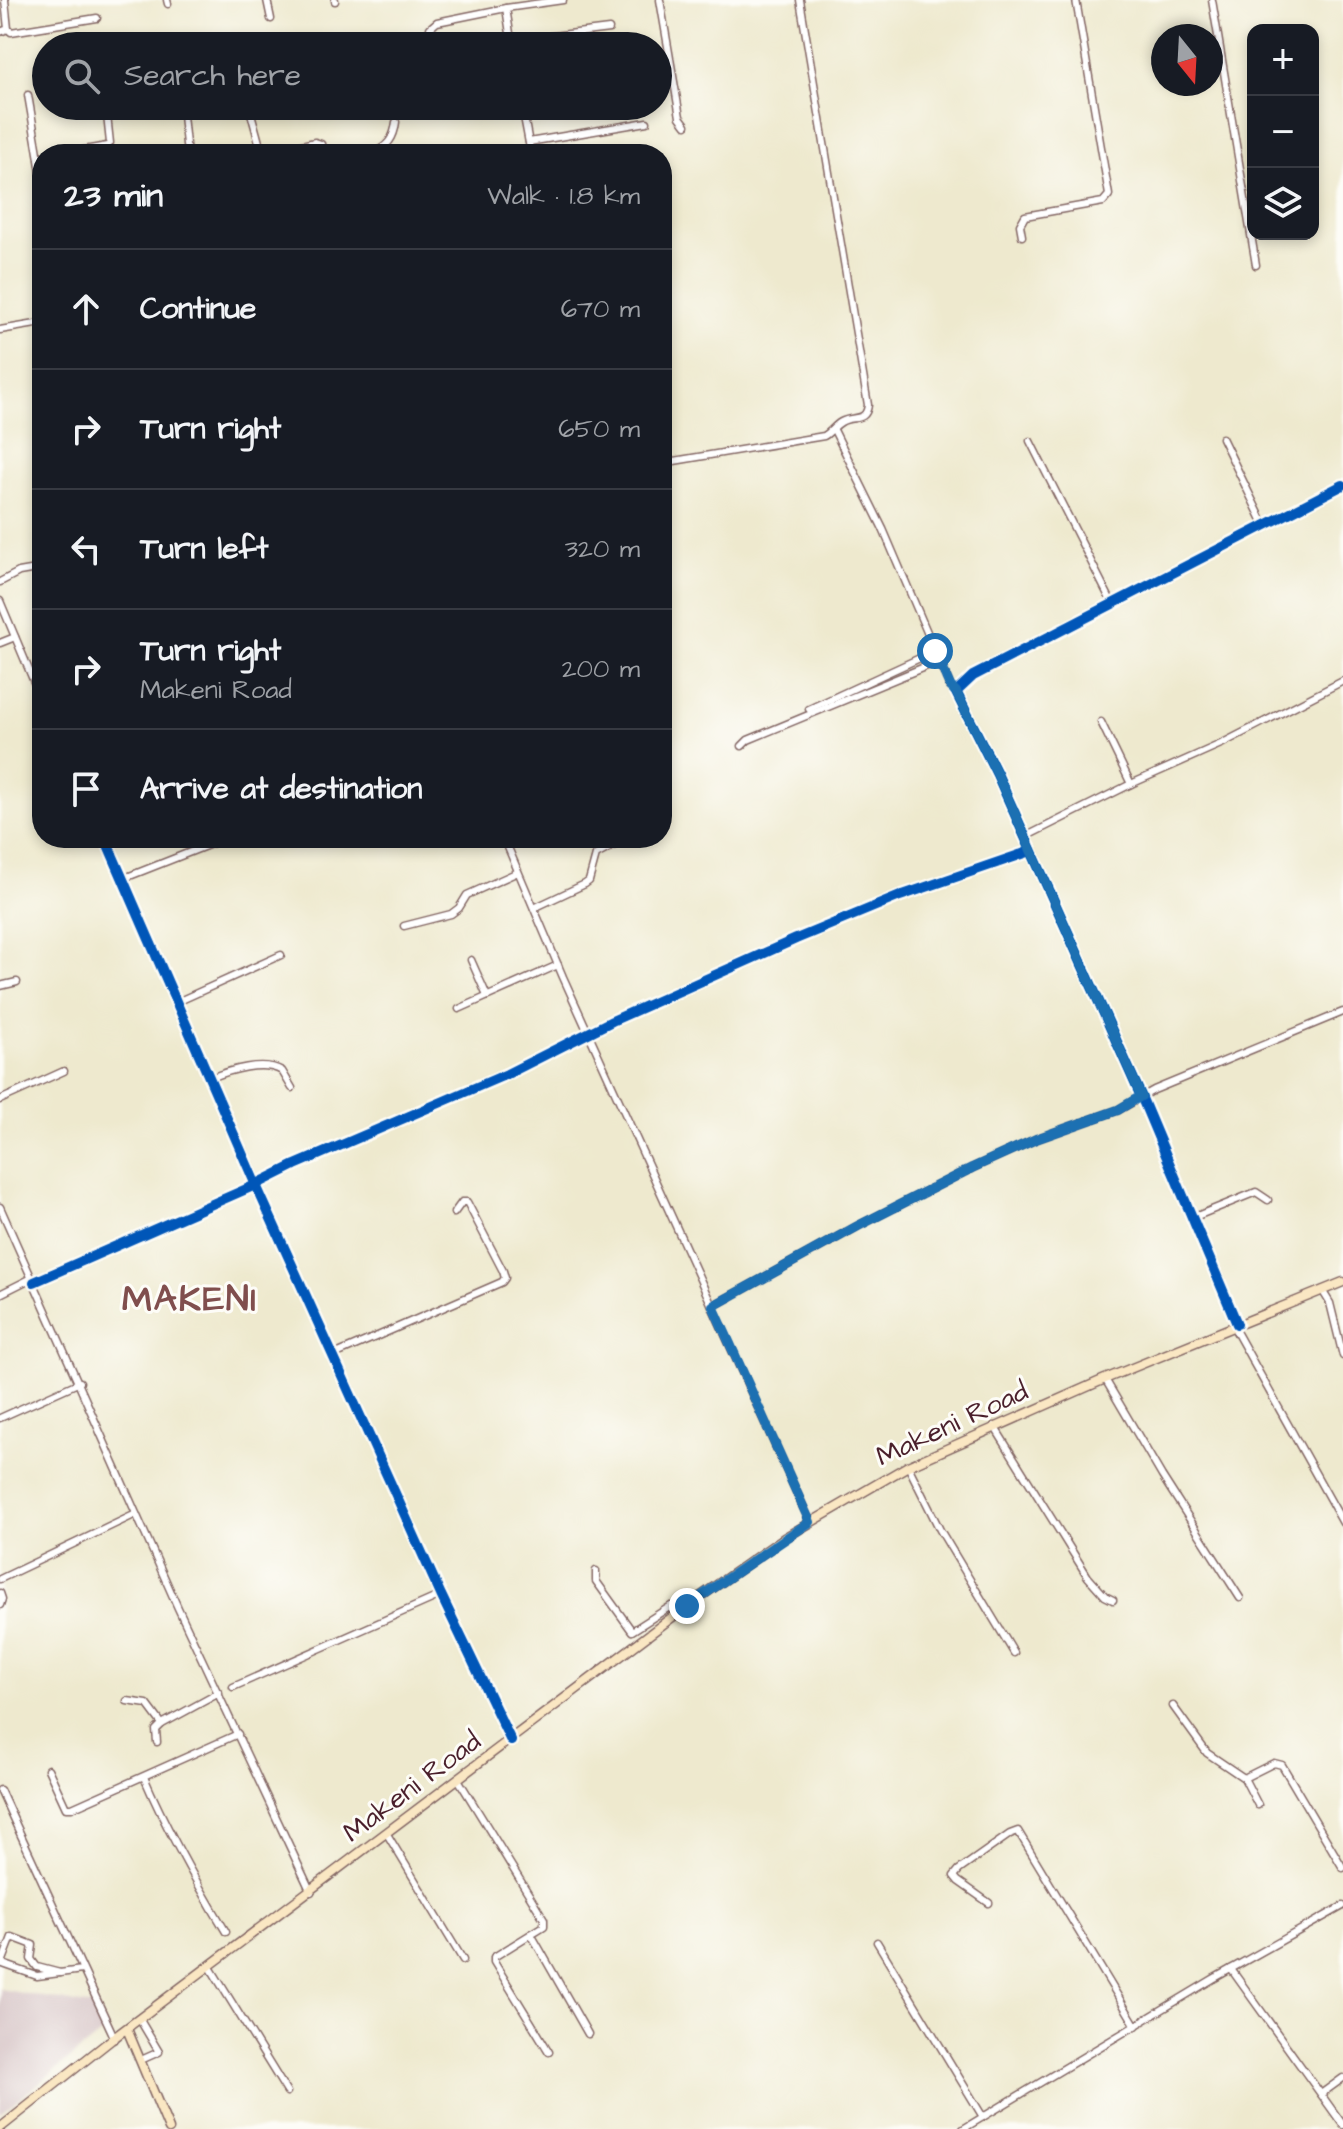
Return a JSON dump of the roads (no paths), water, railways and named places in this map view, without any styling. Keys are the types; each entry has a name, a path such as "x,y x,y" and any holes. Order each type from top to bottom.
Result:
{"main road":[{"name":"Makeni Road","path":"0,2128 676,1615 810,1522 908,1466 994,1426 1343,1282"},
{"path":"127,2029 169,2129"}],"street":[{"path":"5,0 8,29"},
{"path":"267,0 271,19"},
{"path":"430,32 430,28 437,22 563,0"},
{"path":"660,0 665,32"},
{"path":"672,461 824,436 840,423 866,415 868,405 800,0"},
{"path":"1022,236 1021,220 1025,216 1103,202 1109,195 1076,0"},
{"path":"1212,0 1256,265"},
{"path":"506,8 510,32"},
{"path":"8,29 11,32 97,18"},
{"path":"0,32 8,29"},
{"path":"588,32 609,29"},
{"path":"672,70 680,117 686,125"},
{"path":"28,95 32,116"},
{"path":"33,120 37,144"},
{"path":"108,120 109,144"},
{"path":"183,120 186,144"},
{"path":"253,120 259,144"},
{"path":"525,120 529,142 647,122"},
{"path":"385,144 392,139 396,122"},
{"path":"0,330 32,325"},
{"path":"834,430 878,518 950,686 956,692 1025,837 1141,1096 1235,1325 1343,1523"},
{"path":"1222,438 1264,524"},
{"path":"1030,441 1112,603"},
{"path":"956,692 973,676 1343,485"},
{"path":"0,582 19,572 32,570"},
{"path":"0,601 32,677"},
{"path":"0,643 15,637"},
{"path":"809,709 935,651"},
{"path":"742,746 748,740 939,661"},
{"path":"1025,837 1131,784 1221,744 1343,681"},
{"path":"1101,722 1131,784"},
{"path":"109,848 255,1183 441,1595 511,1741"},
{"path":"122,879 201,848"},
{"path":"508,848 588,1033 810,1522"},
{"path":"534,908 589,881 596,855 609,848"},
{"path":"0,1294 507,1074 588,1033 796,939 900,896 1031,851"},
{"path":"404,926 451,914 467,895 518,872"},
{"path":"177,1002 281,955"},
{"path":"471,960 487,996"},
{"path":"459,1009 558,965"},
{"path":"0,986 17,982"},
{"path":"713,1306 858,1226 972,1168 1036,1139 1118,1110 1141,1096 1343,1012"},
{"path":"211,1078 237,1069 270,1066 282,1071 292,1088"},
{"path":"0,1100 64,1071"},
{"path":"1192,1218 1256,1192 1268,1200"},
{"path":"334,1355 502,1282 505,1278 503,1271 467,1202 462,1202 454,1213"},
{"path":"0,1207 136,1514 311,1892"},
{"path":"1322,1290 1330,1303 1343,1356"},
{"path":"1105,1379 1240,1598"},
{"path":"0,1418 80,1382"},
{"path":"994,1426 1088,1577 1105,1596 1113,1600"},
{"path":"908,1466 940,1530 1014,1653"},
{"path":"0,1579 136,1514"},
{"path":"596,1571 596,1581 632,1631 671,1606 676,1615"},
{"path":"0,1593 0,1605"},
{"path":"233,1687 441,1595"},
{"path":"157,1742 156,1730 162,1724 219,1693"},
{"path":"127,1701 147,1704 162,1724"},
{"path":"1173,1706 1207,1753 1244,1778 1258,1805"},
{"path":"48,1769 68,1809 238,1734"},
{"path":"1244,1778 1274,1763 1282,1765 1343,1868"},
{"path":"144,1777 211,1912 226,1932"},
{"path":"458,1779 544,1919 544,1926 500,1952 494,1957 494,1962 549,2052"},
{"path":"0,1790 115,2039"},
{"path":"989,1903 954,1876 1018,1831 1136,2026"},
{"path":"387,1834 463,1960"},
{"path":"963,2129 1343,1906"},
{"path":"531,1934 588,2034"},
{"path":"60,1973 37,1967 31,1959 33,1945 12,1937 9,1939 1,1963 30,1975 60,1973 82,1970"},
{"path":"877,1942 983,2117"},
{"path":"210,1967 287,2092"},
{"path":"1231,1969 1343,2125"},
{"path":"140,2020 159,2052 141,2060"},
{"path":"1321,2094 1343,2078"}],"district":[{"name":"MAKENI","path":"190,1299"}]}
